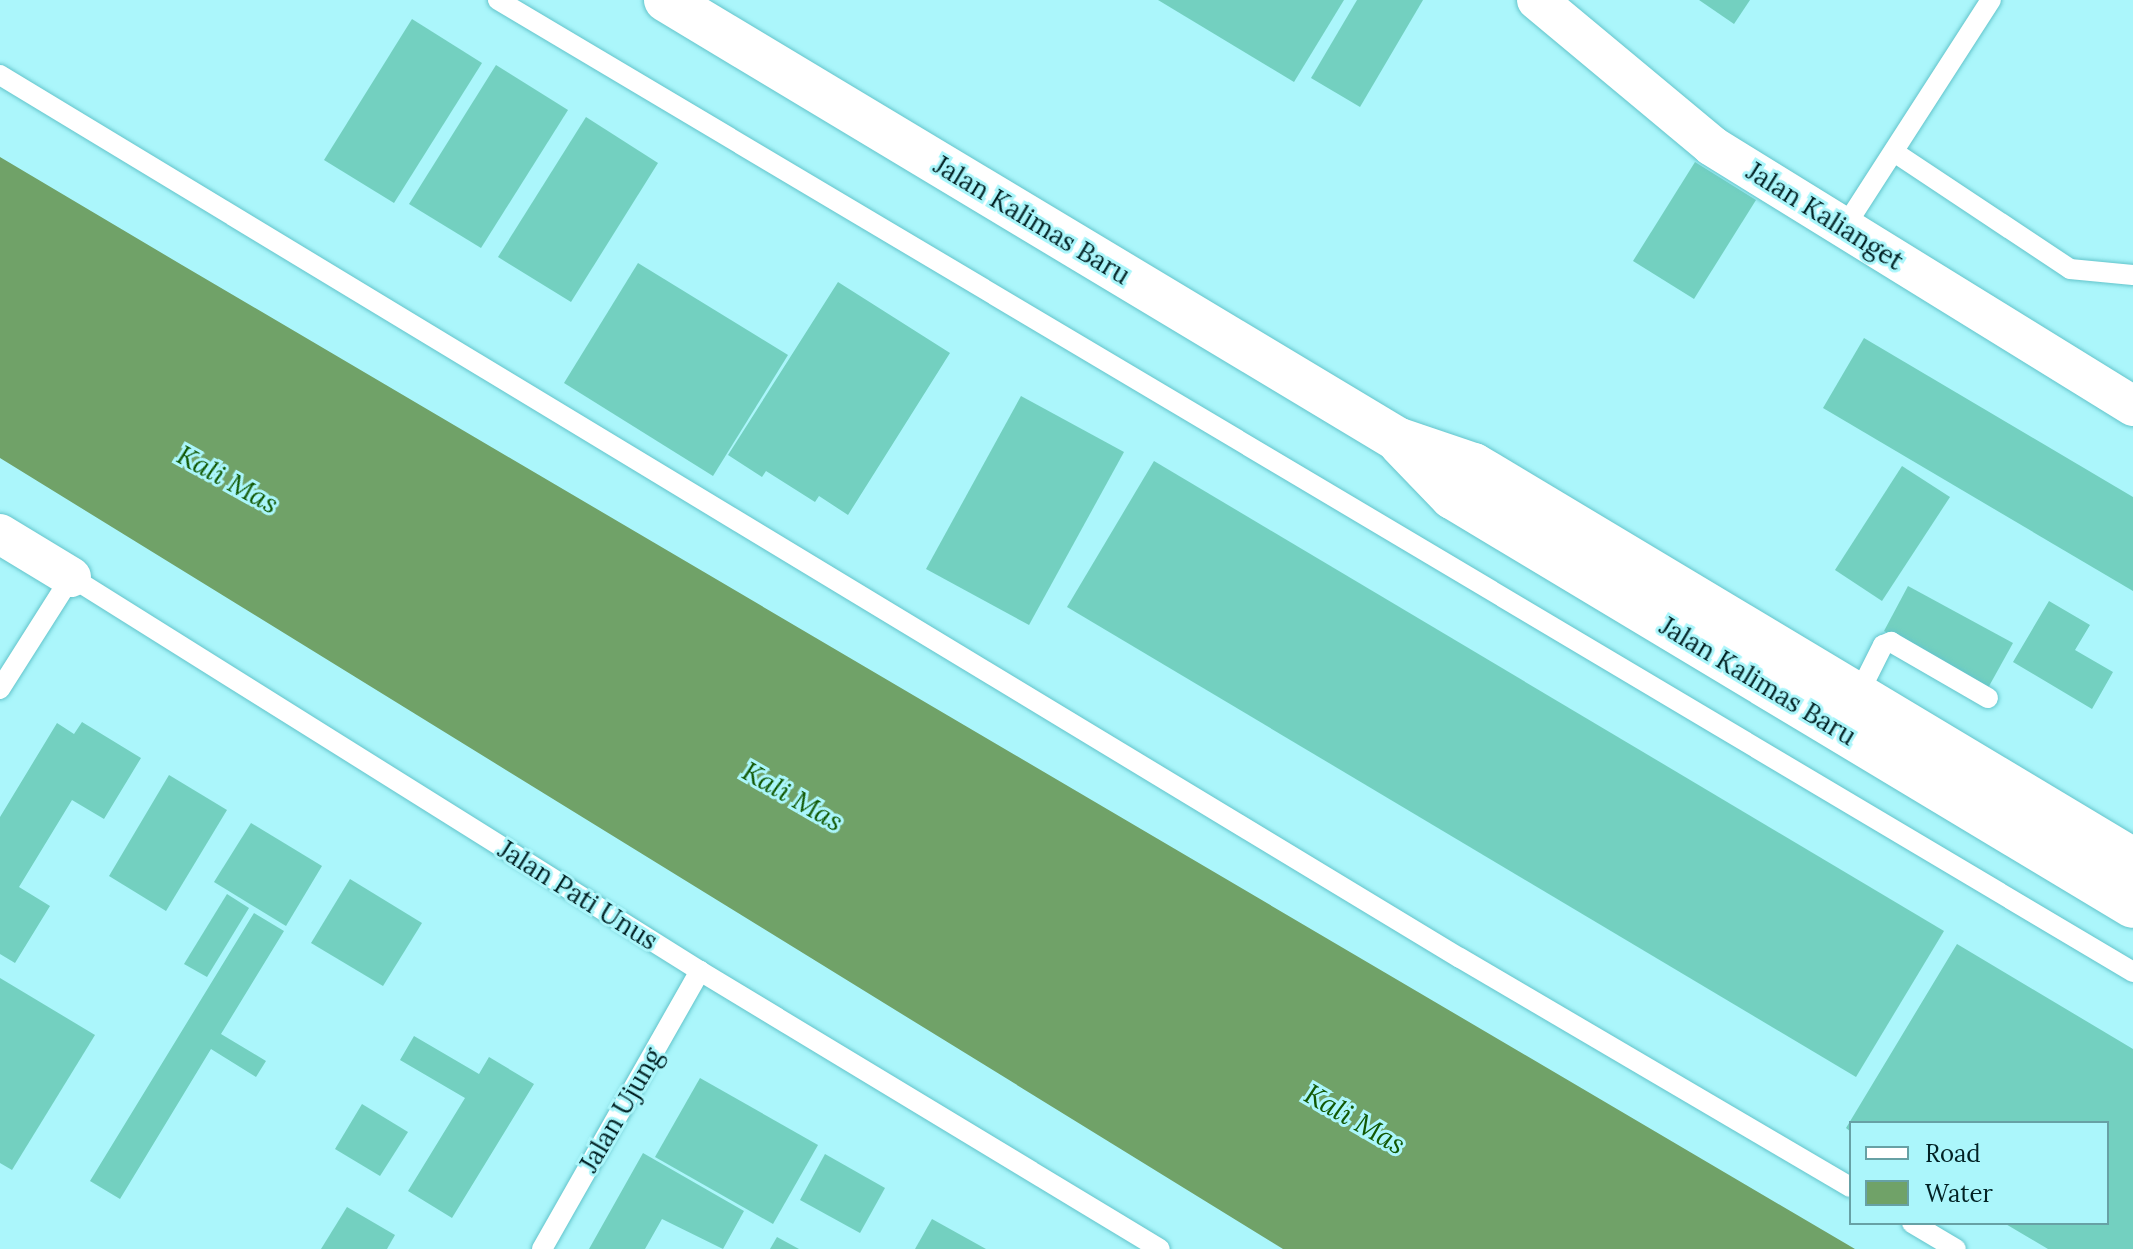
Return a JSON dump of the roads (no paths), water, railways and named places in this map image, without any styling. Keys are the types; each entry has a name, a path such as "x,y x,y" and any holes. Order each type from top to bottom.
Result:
{"street":[{"name":"Jalan Kalimas Baru","path":"666,0 1397,439 1474,465 2133,860"},
{"name":"Jalan Kalianget","path":"1537,0 1712,146 2133,406"},
{"name":"Jalan Kalimas Baru","path":"1397,439 1452,497 2133,906"},
{"name":"Jalan Pati Unus","path":"0,534 71,577"}],"lane":[{"path":"498,0 2133,972"},
{"path":"1844,228 1991,0"},
{"path":"0,75 1460,958 1849,1186"},
{"path":"1894,152 2070,269 2133,275"},
{"path":"0,689 71,577"},
{"name":"Jalan Pati Unus","path":"71,577 700,971 1160,1249"},
{"path":"1858,695 1883,645 1891,642 1988,698"},
{"name":"Jalan Ujung","path":"542,1249 700,971"},
{"path":"1915,1225 1956,1249"}],"water":[{"name":"Kali Mas","path":"0,157 1855,1249 1283,1249 0,458"}]}
